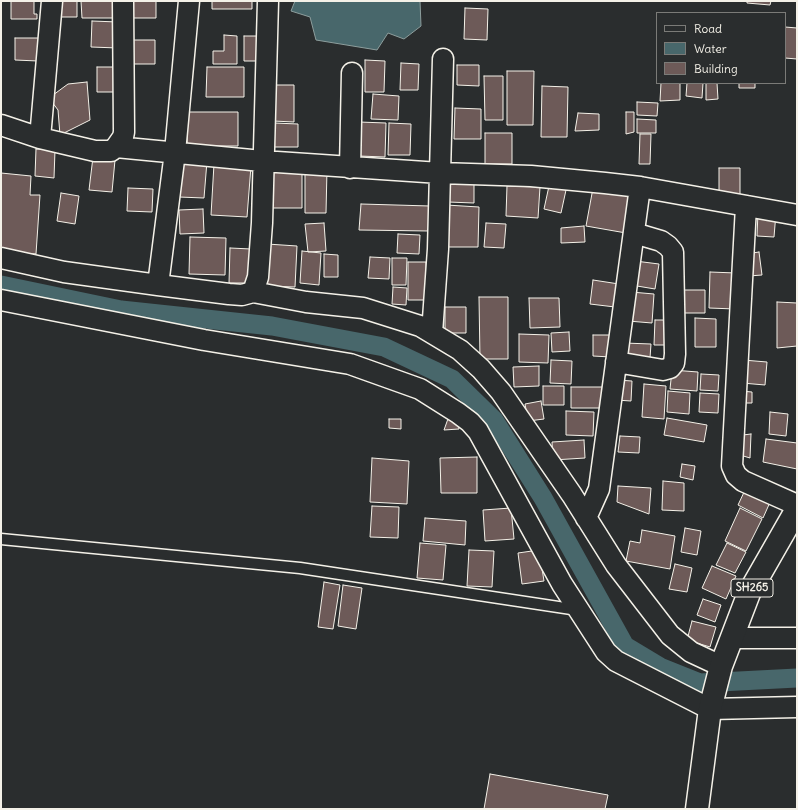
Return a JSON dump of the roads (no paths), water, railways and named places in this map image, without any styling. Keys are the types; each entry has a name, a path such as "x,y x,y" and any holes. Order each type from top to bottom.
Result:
{"main road":[{"name":"SH265","path":"697,809 711,706 720,670 749,593 797,509"}],"street":[{"path":"40,138 52,1"},
{"path":"1,126 95,152 111,151 116,147 123,137 124,132 122,1"},
{"path":"158,285 175,152 189,1"},
{"path":"253,292 258,277 262,223 262,161 268,1"},
{"path":"432,332 440,173 443,58"},
{"path":"350,168 352,73"},
{"path":"116,147 350,168 530,176 640,187 797,215"},
{"path":"586,518 598,489 640,187"},
{"path":"746,206 732,466 736,475 743,481 797,505"},
{"path":"616,362 663,370 670,368 674,363 673,252 662,241 634,233"},
{"path":"1,258 64,272 158,285 242,295 253,292 306,302 363,308 420,326 432,332 460,350 481,369 501,392 616,565 670,635 692,652 720,670"},
{"path":"1,300 204,340 350,364 420,389 464,418 478,431 579,610 606,652 616,661 711,706 797,708"},
{"path":"732,638 797,638"}],"lane":[{"path":"1,539 300,568 579,610"}],"water":[{"path":"295,1 420,1 421,26 404,39 388,33 377,50 316,40 310,17 291,11"}],"waterway":[{"path":"1,285 121,310 272,326 384,347 452,379 494,420 543,498 625,646 660,667 700,683 797,678"}]}
